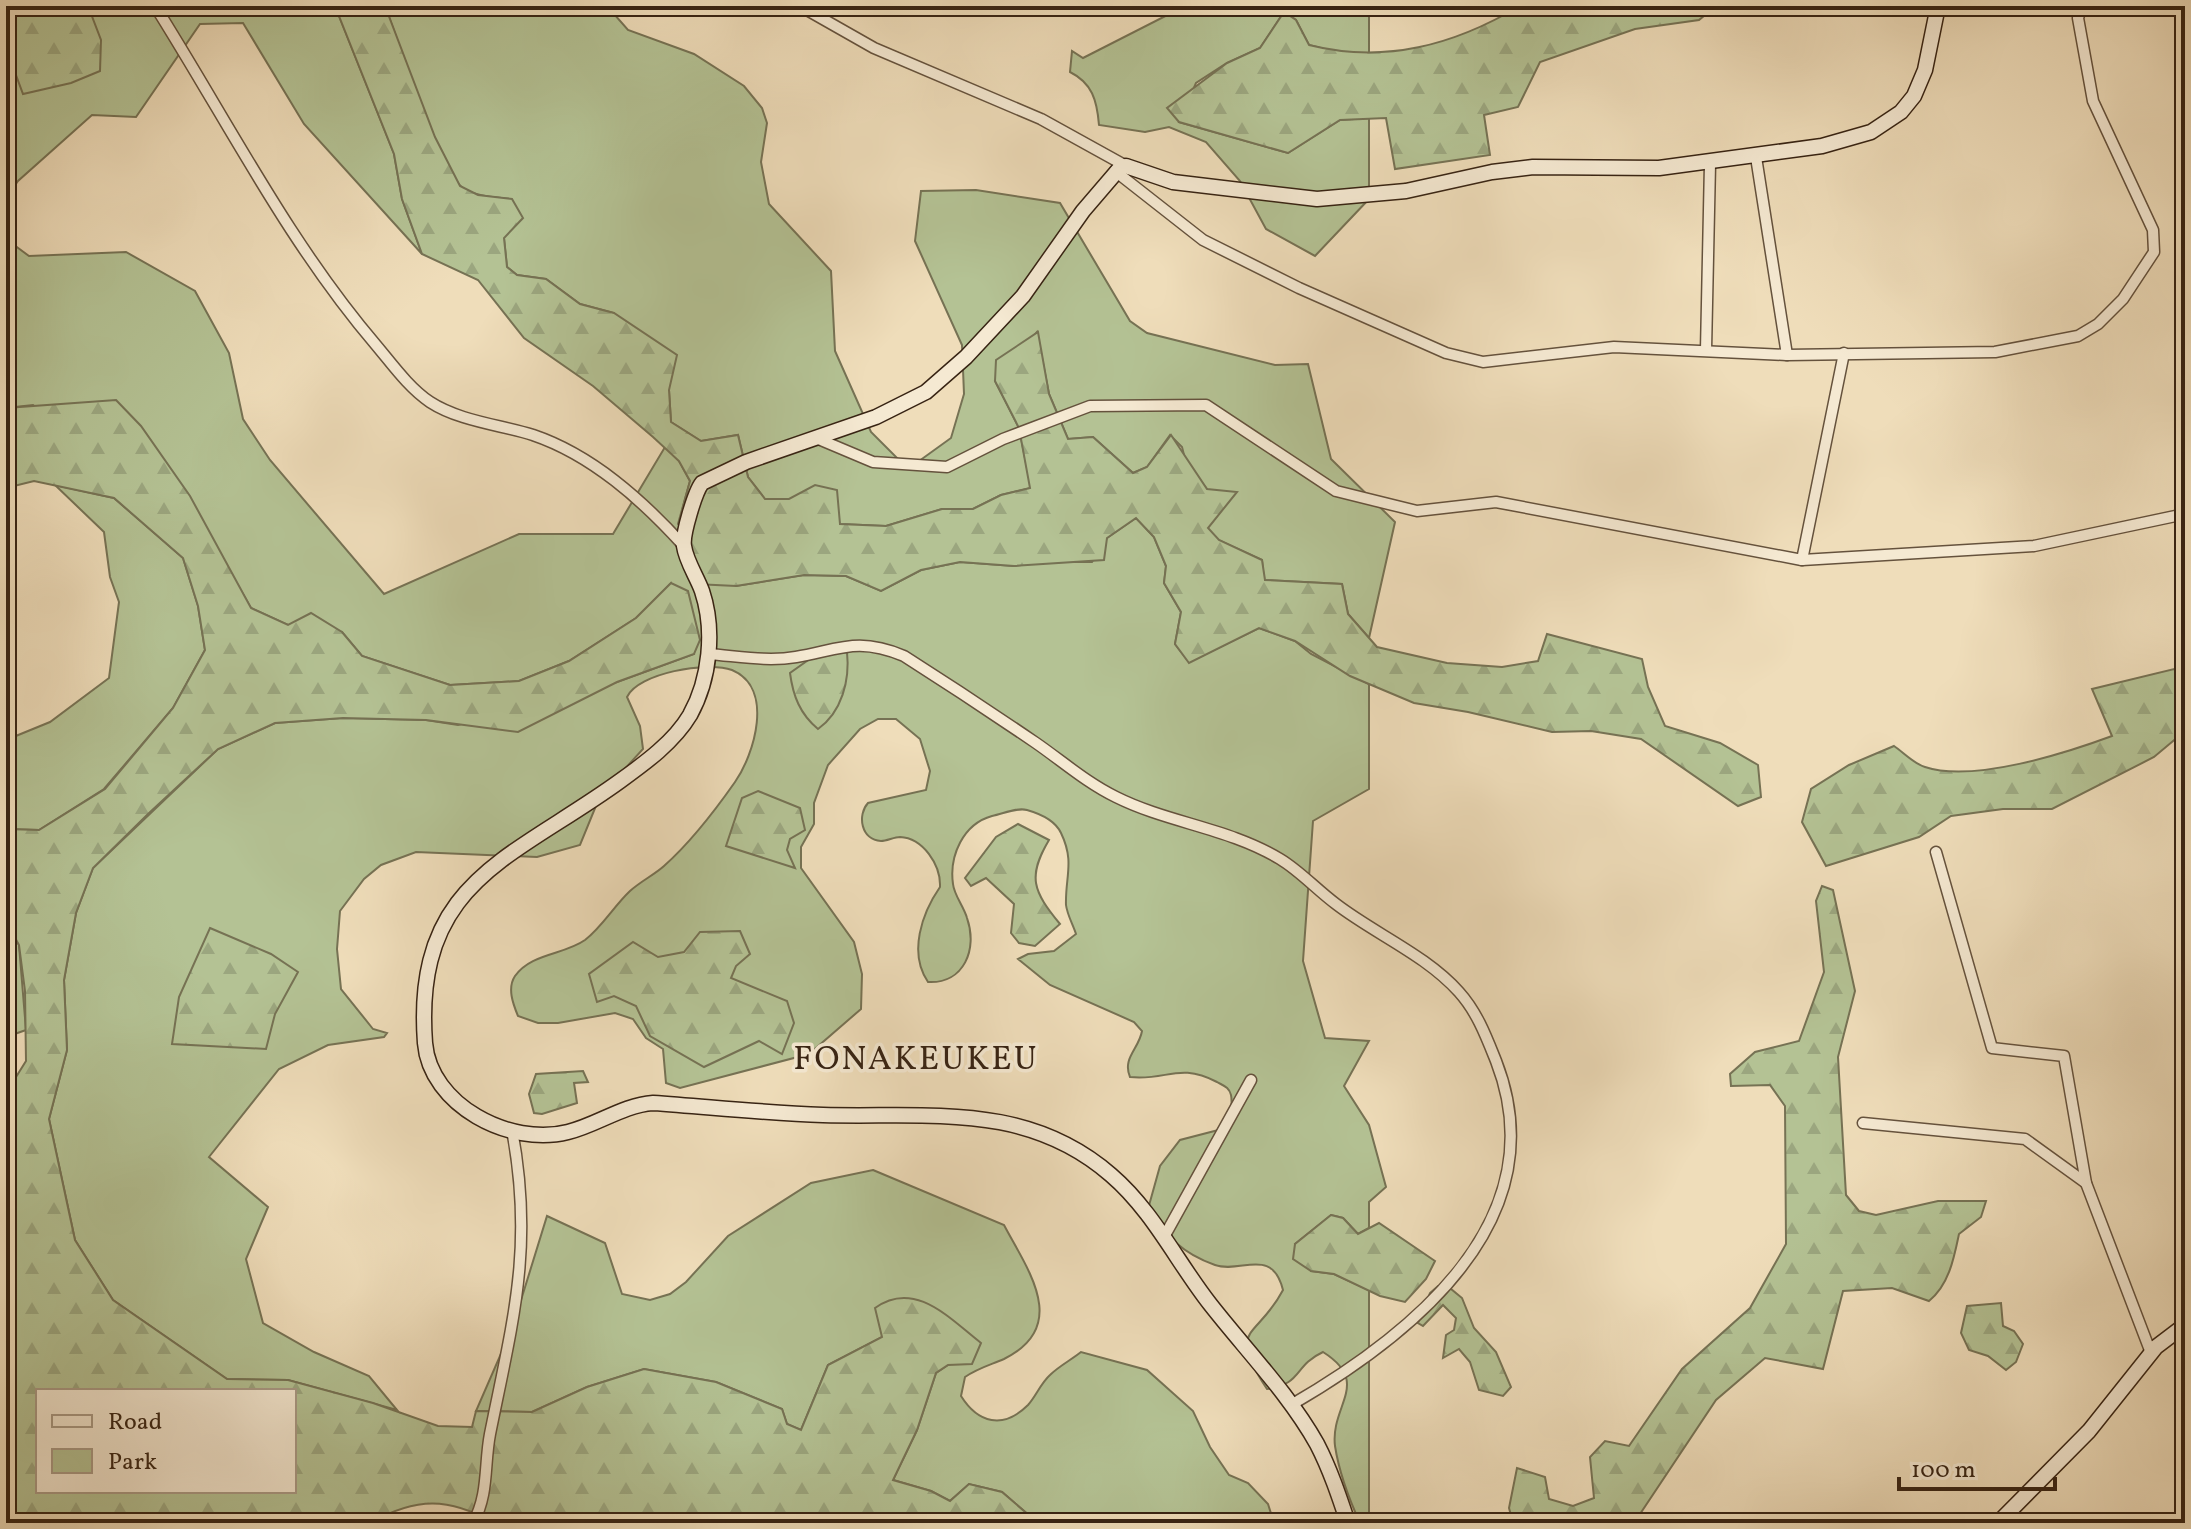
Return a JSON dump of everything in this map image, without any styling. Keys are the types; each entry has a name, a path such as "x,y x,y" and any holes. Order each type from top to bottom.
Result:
{"street":[{"path":"155,6 283,219 348,312 416,390 446,410 536,436 583,459 607,475 683,545 704,597 709,630 708,654 698,700 677,734 569,818 494,863 473,881 438,938 427,986 427,1058 439,1082 464,1109 512,1130 567,1133 634,1106 653,1103 822,1115 937,1115 1011,1123 1046,1132 1095,1162 1127,1191 1164,1237 1185,1273 1291,1405 1318,1446 1348,1523"},
{"path":"800,6 874,48 1041,119 1120,168 1203,240 1299,288 1446,353 1483,362 1614,347 1787,355 1995,352 2078,336 2098,324 2115,308 2146,267 2156,243 2093,101 2078,18 2082,6"},
{"path":"1120,168 1173,182 1317,199 1406,191 1492,172 1533,167 1659,168 1710,164 1822,146 1884,126 1914,96 1925,70 1938,6"},
{"path":"1756,157 1787,355"},
{"path":"1706,350 1710,164"},
{"path":"683,545 702,483 814,437 903,406 926,392 966,357 1023,296 1120,168"},
{"path":"1802,560 1844,353"},
{"path":"814,437 873,462 947,467 1003,439 1090,406 1206,405 1336,491 1417,511 1496,502 1802,560 2034,546 2185,514"},
{"path":"708,654 794,658 848,644 867,644 904,656 1118,798 1226,834 1282,860 1460,994 1483,1029 1509,1099 1509,1156 1496,1210 1478,1247 1437,1298 1386,1346 1291,1405"},
{"path":"1936,852 1992,1048 2064,1056 2086,1183 2151,1353"},
{"path":"1164,1237 1251,1080"},
{"path":"1863,1123 2025,1139 2086,1183"},
{"path":"473,1523 484,1499 487,1452 505,1372 523,1257 523,1204 512,1130"},
{"path":"1998,1523 2089,1431 2151,1353 2185,1325"}],"green space":[{"path":"6,6 335,6 394,154 402,199 422,254 304,124 243,23 200,24 136,117 92,115 18,181 6,198"},
{"path":"6,6 88,6 101,40 100,71 71,83 23,94 6,48"},
{"path":"335,6 385,6 435,137 460,186 478,195 512,199 523,218 504,238 507,267 517,275 546,279 580,304 614,313 677,355 669,390 671,422 701,441 738,435 748,477 765,499 789,499 815,485 837,490 840,524 886,526 942,509 973,509 1001,495 1030,488 1019,428 995,381 996,360 1038,332 1049,394 1068,439 1093,437 1133,473 1147,467 1171,435 1207,489 1237,492 1208,528 1219,540 1262,560 1265,580 1342,584 1348,614 1377,647 1447,663 1502,667 1538,661 1547,634 1642,659 1648,687 1665,726 1720,743 1758,765 1761,797 1738,806 1641,739 1591,731 1552,732 1414,703 1350,676 1295,641 1259,628 1189,663 1175,644 1181,612 1164,583 1166,566 1154,537 1136,518 1107,538 1104,560 1014,566 960,562 921,570 881,591 846,576 804,575 736,586 695,584 680,544 680,523 690,481 679,461 593,386 524,338 478,280 422,254 402,199 394,154"},
{"path":"385,6 607,6 628,30 694,54 744,86 762,108 767,123 761,162 769,204 831,271 835,351 871,432 908,469 951,438 964,394 962,345 915,241 921,191 976,190 1060,203 1130,321 1147,333 1275,365 1308,364 1331,459 1395,522 1369,638 1348,614 1342,584 1264,580 1262,560 1218,540 1207,528 1207,489 1186,463 1182,447 1170,435 1147,467 1133,473 1093,437 1068,439 1049,394 1037,332 995,381 1019,428 1031,488 1001,495 973,509 942,509 886,526 840,524 789,499 765,499 748,477 738,435 701,441 671,422 669,390 614,313 580,304 546,279 517,275 507,267 504,238 511,199 474,193 463,188 454,177 432,132"},
{"path":"1185,6 1369,6 1369,53 1348,55 1309,45 1296,20 1284,12 1260,48 1227,63 1196,83 1179,122 1288,153 1340,120 1369,118 1369,199 1315,256 1266,229 1240,181 1206,142 1169,127 1145,132 1099,125 1092,93 1084,81 1070,72 1072,51 1083,58"},
{"path":"1520,6 1716,6 1699,20 1635,29 1540,62 1518,107 1484,115 1490,155 1395,169 1386,118 1340,120 1288,153 1179,122 1167,108 1227,63 1260,48 1284,12 1296,20 1309,45 1365,52 1392,51 1444,40 1495,20"},
{"path":"6,239 29,256 126,252 195,291 229,353 243,419 270,460 384,594 519,534 613,534 665,447 679,461 690,481 678,524 736,586 804,575 846,576 881,591 921,570 960,562 1014,566 1043,562 1092,562 1107,538 1136,518 1154,537 1166,566 1164,583 1181,612 1175,644 1189,662 1259,628 1295,641 1311,654 1369,684 1369,789 1313,821 1303,961 1325,1038 1369,1041 1344,1086 1369,1125 1386,1187 1369,1202 1369,1228 1358,1234 1343,1218 1331,1215 1295,1244 1311,1271 1334,1274 1369,1290 1369,1523 1360,1523 1345,1485 1335,1446 1335,1431 1346,1395 1345,1374 1323,1352 1313,1357 1287,1383 1267,1389 1248,1354 1250,1335 1283,1290 1278,1277 1264,1265 1225,1267 1193,1255 1169,1236 1148,1209 1160,1166 1180,1140 1230,1127 1232,1102 1229,1090 1192,1073 1130,1077 1129,1059 1142,1031 1134,1022 1050,985 1018,959 1028,954 1054,951 1076,934 1066,905 1068,853 1061,833 1051,821 1037,813 1019,809 982,820 966,834 956,852 952,873 954,888 970,930 969,952 959,971 951,977 928,982 922,971 918,946 923,921 940,887 934,862 923,847 908,839 874,840 865,832 862,820 868,803 926,790 930,771 920,739 896,719 878,719 860,729 828,765 814,803 814,824 801,847 801,868 854,942 862,974 861,1009 809,1054 680,1088 666,1083 663,1049 646,1038 633,1019 615,1013 558,1023 538,1023 518,1016 511,986 522,968 539,958 577,945 591,935 630,891 684,847 742,770 754,739 757,706 753,691 745,679 732,670 721,668 674,671 645,681 627,697 640,726 643,749 600,796 580,845 537,857 416,852 381,865 364,879 340,911 337,949 341,989 373,1029 387,1033 384,1037 328,1045 279,1069 209,1157 268,1207 246,1259 263,1323 314,1352 369,1376 397,1410 288,1380 227,1379 113,1300 75,1240 49,1119 67,1050 64,980 76,913 93,868 218,749 275,723 343,718 426,720 458,725 617,682 694,654 671,583 636,618 569,661 519,681 450,685 362,656 342,632 288,625 251,608 221,556 33,405 6,408"},
{"path":"116,400 141,426 190,496 251,608 288,625 311,613 342,632 362,656 450,685 519,681 569,661 636,618 671,583 688,591 700,640 694,654 617,682 518,732 426,720 343,718 275,723 218,749 93,868 76,913 64,980 67,1050 49,1119 75,1240 113,1300 227,1379 288,1380 373,1403 438,1426 472,1427 476,1411 532,1412 587,1387 644,1369 716,1382 782,1409 787,1424 801,1430 828,1365 882,1337 875,1308 890,1300 918,1300 944,1314 981,1343 972,1364 948,1365 936,1373 917,1430 893,1480 931,1491 950,1501 969,1484 1002,1492 1038,1523 494,1523 462,1508 432,1504 402,1508 370,1523 6,1523 6,1093 26,1061 25,991 19,945 6,921 6,829 39,830 105,789 173,708 205,650 198,606 183,558 114,498 34,481 6,488 6,408"},
{"path":"55,485 114,498 183,558 198,606 205,650 173,708 104,789 39,830 6,829 6,740 50,722 109,678 119,602 110,577 104,532"},
{"path":"821,651 847,652 848,663 839,705 818,729 798,704 790,673"},
{"path":"2174,669 2185,682 2185,731 2154,757 2052,809 2003,809 1951,816 1919,837 1826,866 1802,822 1811,789 1849,765 1894,746 1925,767 1968,771 2019,764 2112,736 2092,689"},
{"path":"758,791 800,808 805,830 790,839 787,850 795,868 726,846 742,798"},
{"path":"1018,824 1049,840 1038,864 1036,884 1044,902 1060,924 1035,946 1019,943 1011,933 1014,904 986,878 971,886 965,878 996,837"},
{"path":"1822,886 1833,890 1855,991 1838,1057 1846,1195 1859,1211 1876,1215 1938,1201 1986,1201 1981,1217 1959,1234 1946,1279 1929,1301 1892,1288 1843,1291 1823,1369 1765,1358 1716,1400 1634,1523 1513,1523 1509,1508 1517,1468 1545,1477 1549,1499 1573,1506 1594,1498 1590,1457 1605,1441 1629,1446 1682,1369 1750,1308 1786,1244 1785,1106 1770,1085 1731,1086 1730,1074 1755,1052 1799,1041 1824,972 1816,901"},
{"path":"6,921 19,945 26,1030 6,1037"},
{"path":"210,928 271,954 298,972 275,1014 266,1049 172,1044 179,997"},
{"path":"740,931 750,954 736,966 731,978 787,1001 794,1023 782,1054 759,1041 704,1067 650,1036 636,1006 614,996 597,1002 589,974 633,942 658,957 684,952 700,932"},
{"path":"583,1071 588,1082 574,1083 577,1103 542,1114 534,1113 529,1094 536,1074"},
{"path":"873,1170 1004,1225 1032,1278 1040,1314 1036,1330 1024,1346 965,1377 961,1396 975,1412 992,1420 1019,1413 1050,1375 1081,1352 1147,1370 1193,1411 1210,1447 1229,1475 1248,1483 1268,1504 1274,1523 1038,1523 1002,1492 969,1484 950,1501 931,1491 893,1480 917,1430 936,1373 948,1365 882,1337 828,1365 801,1430 787,1424 782,1409 716,1382 644,1369 587,1387 532,1412 476,1411 513,1326 547,1216 605,1243 622,1294 650,1300 670,1294 686,1282 728,1236 811,1183"},
{"path":"1331,1215 1343,1218 1358,1234 1379,1223 1435,1261 1426,1279 1405,1302 1380,1296 1334,1274 1311,1271 1293,1259 1295,1244"},
{"path":"1438,1286 1451,1289 1462,1298 1474,1328 1496,1352 1511,1387 1503,1396 1479,1390 1470,1362 1459,1349 1443,1358 1446,1335 1454,1330 1456,1318 1443,1305 1423,1326 1418,1323 1430,1293"},
{"path":"2001,1303 2003,1326 2014,1331 2023,1344 2016,1362 2006,1370 1988,1356 1969,1350 1961,1333 1967,1306"}],"district":[{"name":"FONAKEUKEU","path":"916,1060"}]}
